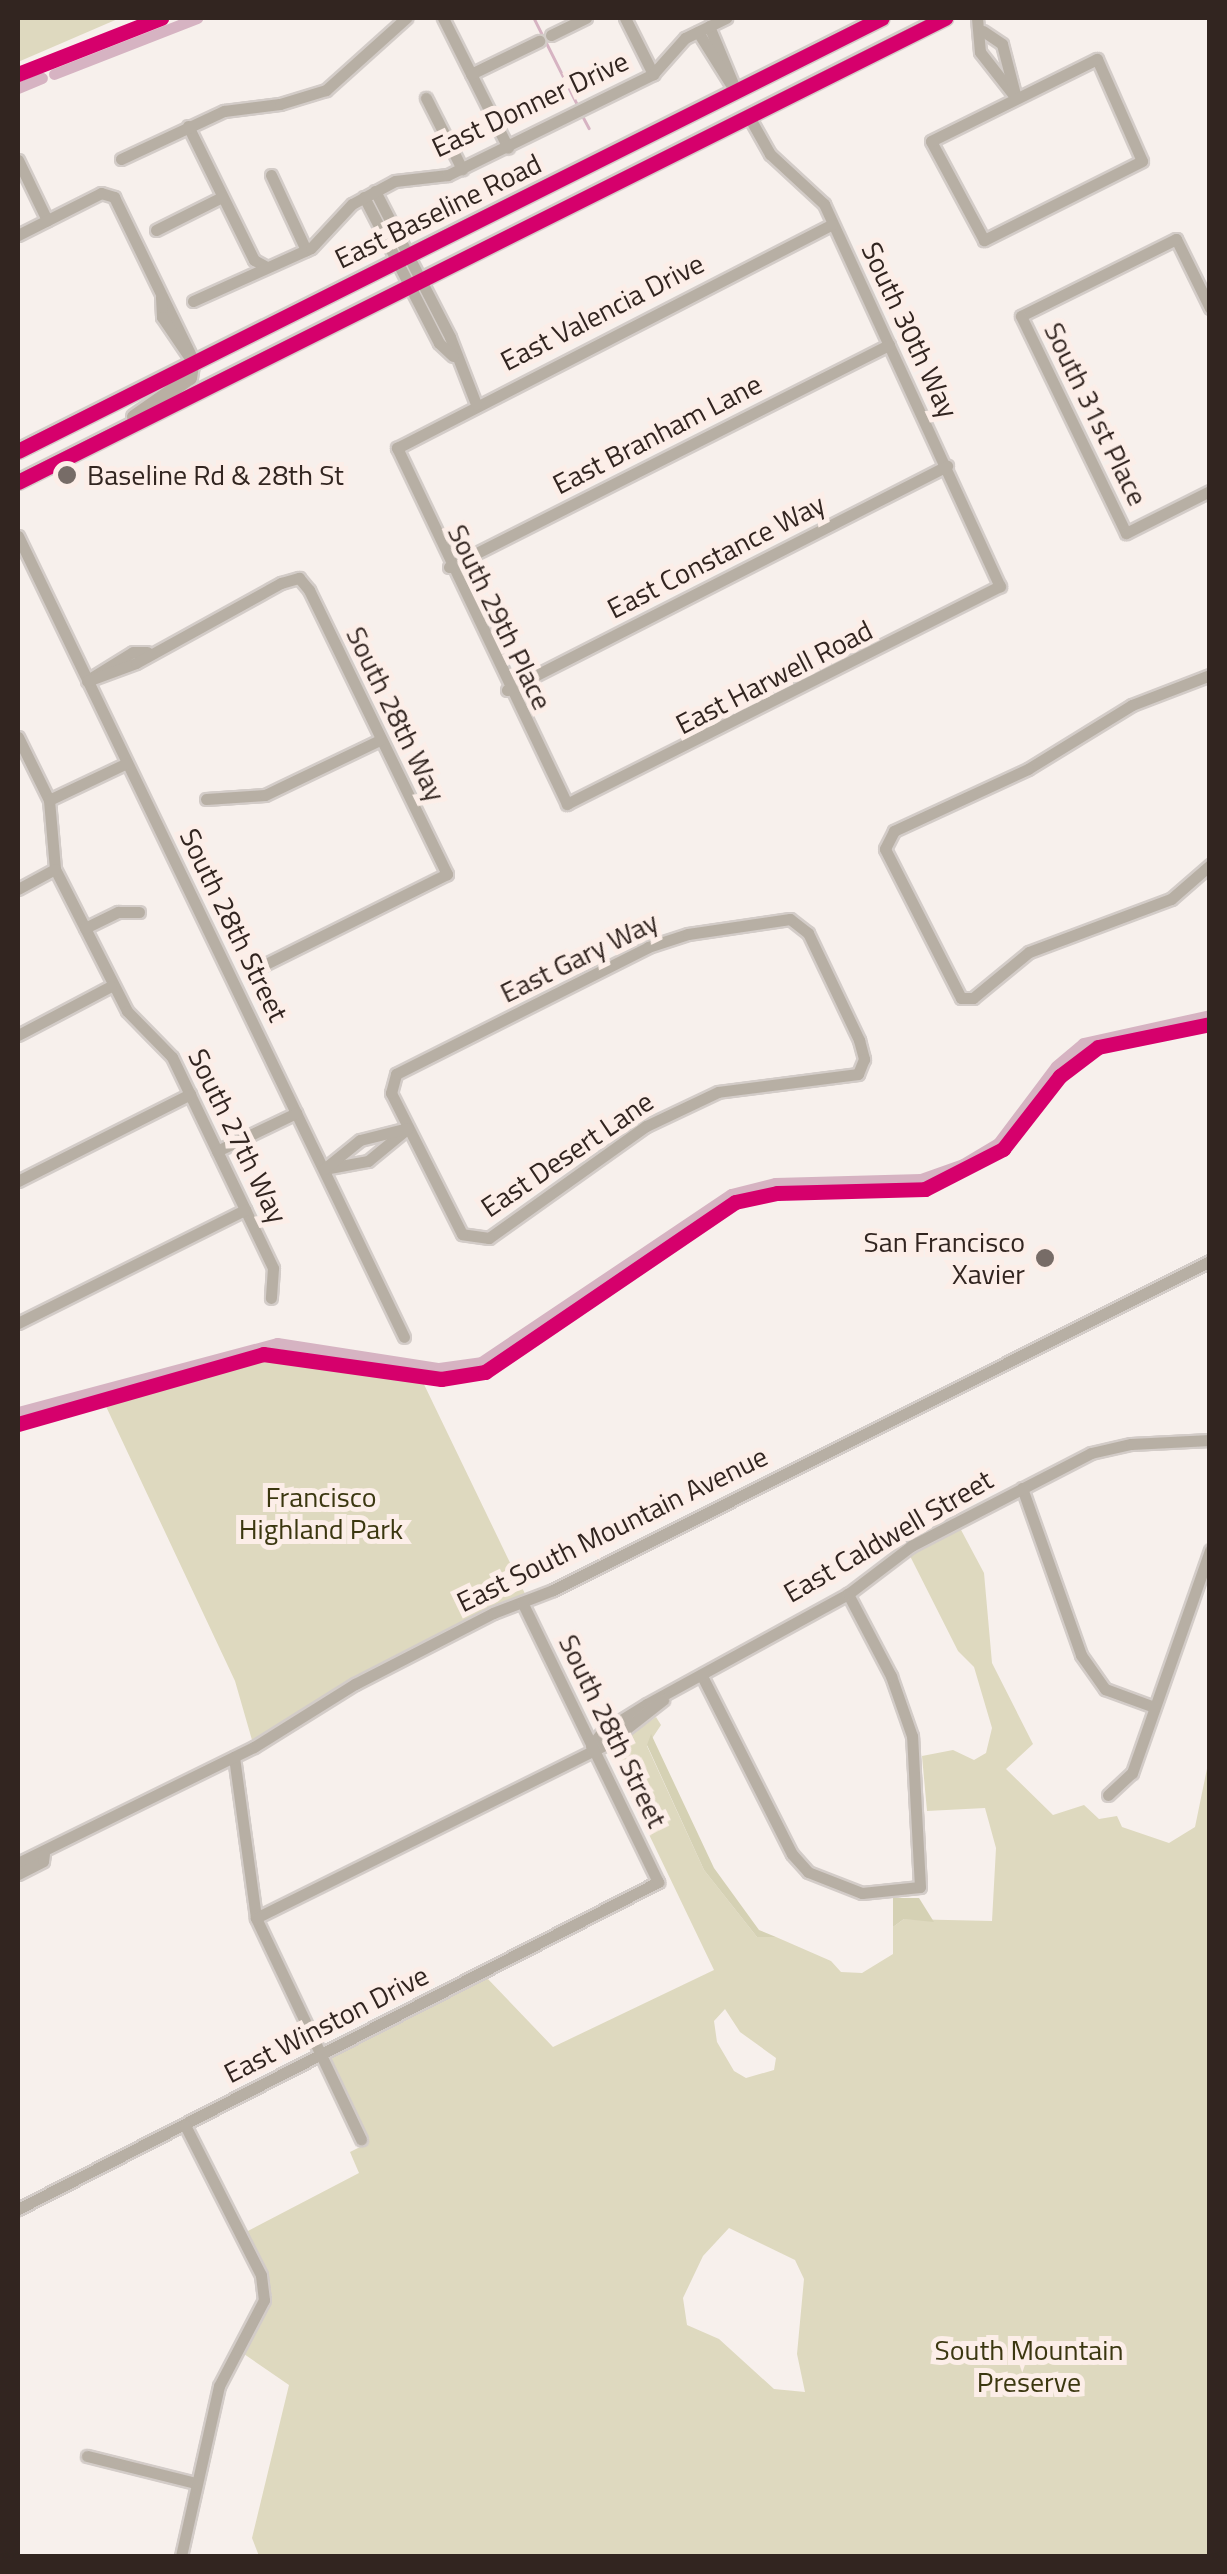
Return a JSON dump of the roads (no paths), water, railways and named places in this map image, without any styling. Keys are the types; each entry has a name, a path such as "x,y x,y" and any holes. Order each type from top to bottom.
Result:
{"main road":[{"name":"East Baseline Road","path":"18,451 882,18"},
{"name":"East Baseline Road","path":"18,482 945,18"},
{"path":"736,90 748,115"},
{"path":"126,425 146,404 194,374 193,360"}],"street":[{"path":"121,159 224,111 326,90 406,18"},
{"path":"443,18 508,148"},
{"path":"472,74 586,18"},
{"path":"625,18 653,74"},
{"name":"East Donner Drive","path":"193,302 306,250 370,194 462,169 653,74 704,29 726,18"},
{"path":"977,18 983,31 1002,44 1016,98"},
{"path":"704,29 736,90"},
{"path":"983,31 980,52 1016,98"},
{"path":"1097,59 1142,161 984,240 931,141 1016,98 1097,59"},
{"path":"426,98 462,169"},
{"name":"South 30th Way","path":"748,115 770,154 815,192 948,466 1000,586"},
{"path":"188,126 254,260 265,266"},
{"path":"18,160 48,220"},
{"path":"270,175 306,250"},
{"path":"18,235 106,192 193,360"},
{"path":"370,194 476,404"},
{"path":"156,230 222,197"},
{"name":"East Valencia Drive","path":"396,448 832,224"},
{"name":"South 31st Place","path":"1210,308 1176,239 1022,316 1126,533 1210,491"},
{"name":"East Branham Lane","path":"448,567 889,345"},
{"name":"South 29th Place","path":"396,448 507,690 567,804"},
{"name":"East Constance Way","path":"507,690 948,466"},
{"name":"South 28th Street","path":"18,536 404,1336"},
{"name":"South 28th Way","path":"88,681 136,663 147,652 299,578 447,874 254,970"},
{"name":"East Harwell Road","path":"567,804 1000,586"},
{"path":"1210,675 1132,705 1028,769 886,838 886,849 960,998 972,998 1029,952 1159,906 1210,865"},
{"name":"South 27th Way","path":"18,740 49,800 55,870 127,1012 167,1046 273,1268 271,1298"},
{"path":"206,800 265,795 380,740"},
{"path":"49,800 127,763"},
{"path":"18,889 55,870"},
{"path":"85,928 118,912 138,912"},
{"name":"East Gary Way","path":"408,1128 392,1080 403,1068 648,946 768,920 800,924"},
{"name":"East Desert Lane","path":"408,1128 456,1227 470,1240 489,1238 646,1126 718,1092 767,1081 850,1078 862,1067 859,1040 800,924"},
{"path":"18,1035 112,986"},
{"path":"18,1181 190,1094"},
{"path":"218,1151 296,1113"},
{"path":"324,1169 360,1140 408,1128"},
{"path":"324,1169 371,1159 408,1128"},
{"path":"360,1140 371,1159"},
{"path":"18,1323 245,1210"},
{"name":"East South Mountain Avenue","path":"18,1863 44,1854 234,1757 355,1684 1210,1260"},
{"name":"East Caldwell Street","path":"256,1918 591,1746 602,1732 703,1678 766,1634 848,1594 930,1536 1022,1488 1116,1446 1210,1440"},
{"path":"1022,1488 1081,1655 1105,1689 1154,1707"},
{"path":"1108,1795 1132,1773 1210,1550"},
{"path":"703,1678 792,1854 808,1872 862,1893 920,1888 912,1736 891,1676 848,1594"},
{"name":"South 28th Street","path":"522,1602 658,1882"},
{"path":"234,1757 256,1918 317,2058 360,2139"},
{"name":"East South Mountain Avenue","path":"18,1874 43,1862 44,1854"},
{"name":"East Winston Drive","path":"18,2209 658,1882"},
{"path":"181,2556 218,2386 264,2300 261,2275 185,2125"},
{"path":"86,2456 196,2483"}],"waterway":[{"path":"54,74 197,18"},
{"path":"534,18 578,106"},
{"path":"18,88 42,78"},
{"path":"581,113 589,128"},
{"path":"18,1412 277,1343 439,1368 481,1362 731,1194 775,1183 921,1179 963,1164 998,1143 1056,1066 1083,1043 1210,1015"}],"place":[{"name":"Baseline Rd & 28th St","path":"67,475"},
{"name":"San Francisco Xavier","path":"1045,1258"}],"park label":[{"name":"Francisco Highland Park","path":"321,1513"},
{"name":"South Mountain Preserve","path":"1029,2366"}]}
